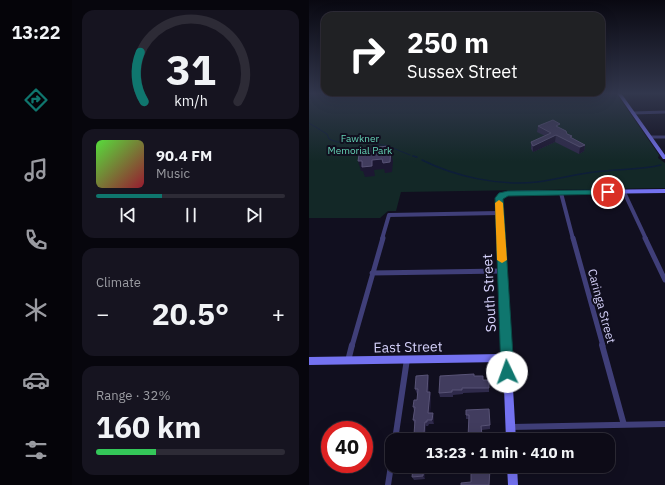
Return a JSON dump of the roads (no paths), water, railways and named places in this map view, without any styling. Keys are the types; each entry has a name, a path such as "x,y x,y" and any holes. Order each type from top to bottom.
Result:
{"street":[{"path":"635,116 665,158"},
{"path":"650,137 665,137"},
{"path":"561,193 665,191"},
{"path":"624,192 665,280"},
{"name":"South Street","path":"510,433 499,198 502,195 561,193"},
{"name":"Caringa Street","path":"561,193 624,425"},
{"path":"348,360 388,218 391,215 499,213"},
{"path":"373,273 502,271"},
{"name":"East Street","path":"310,363 348,360 507,358"},
{"path":"396,433 407,360"},
{"path":"510,428 665,424"},
{"path":"388,485 390,473"},
{"path":"513,473 513,485"}],"waterway":[{"path":"309,123 327,134 329,139 337,142 365,142"},
{"path":"372,143 388,146 410,155"},
{"path":"416,157 413,156 417,157"},
{"path":"422,160 463,175 478,179 508,183 537,182 587,173 645,168 661,165"}],"park label":[{"name":"Fawkner Memorial Park","path":"360,144"}]}
